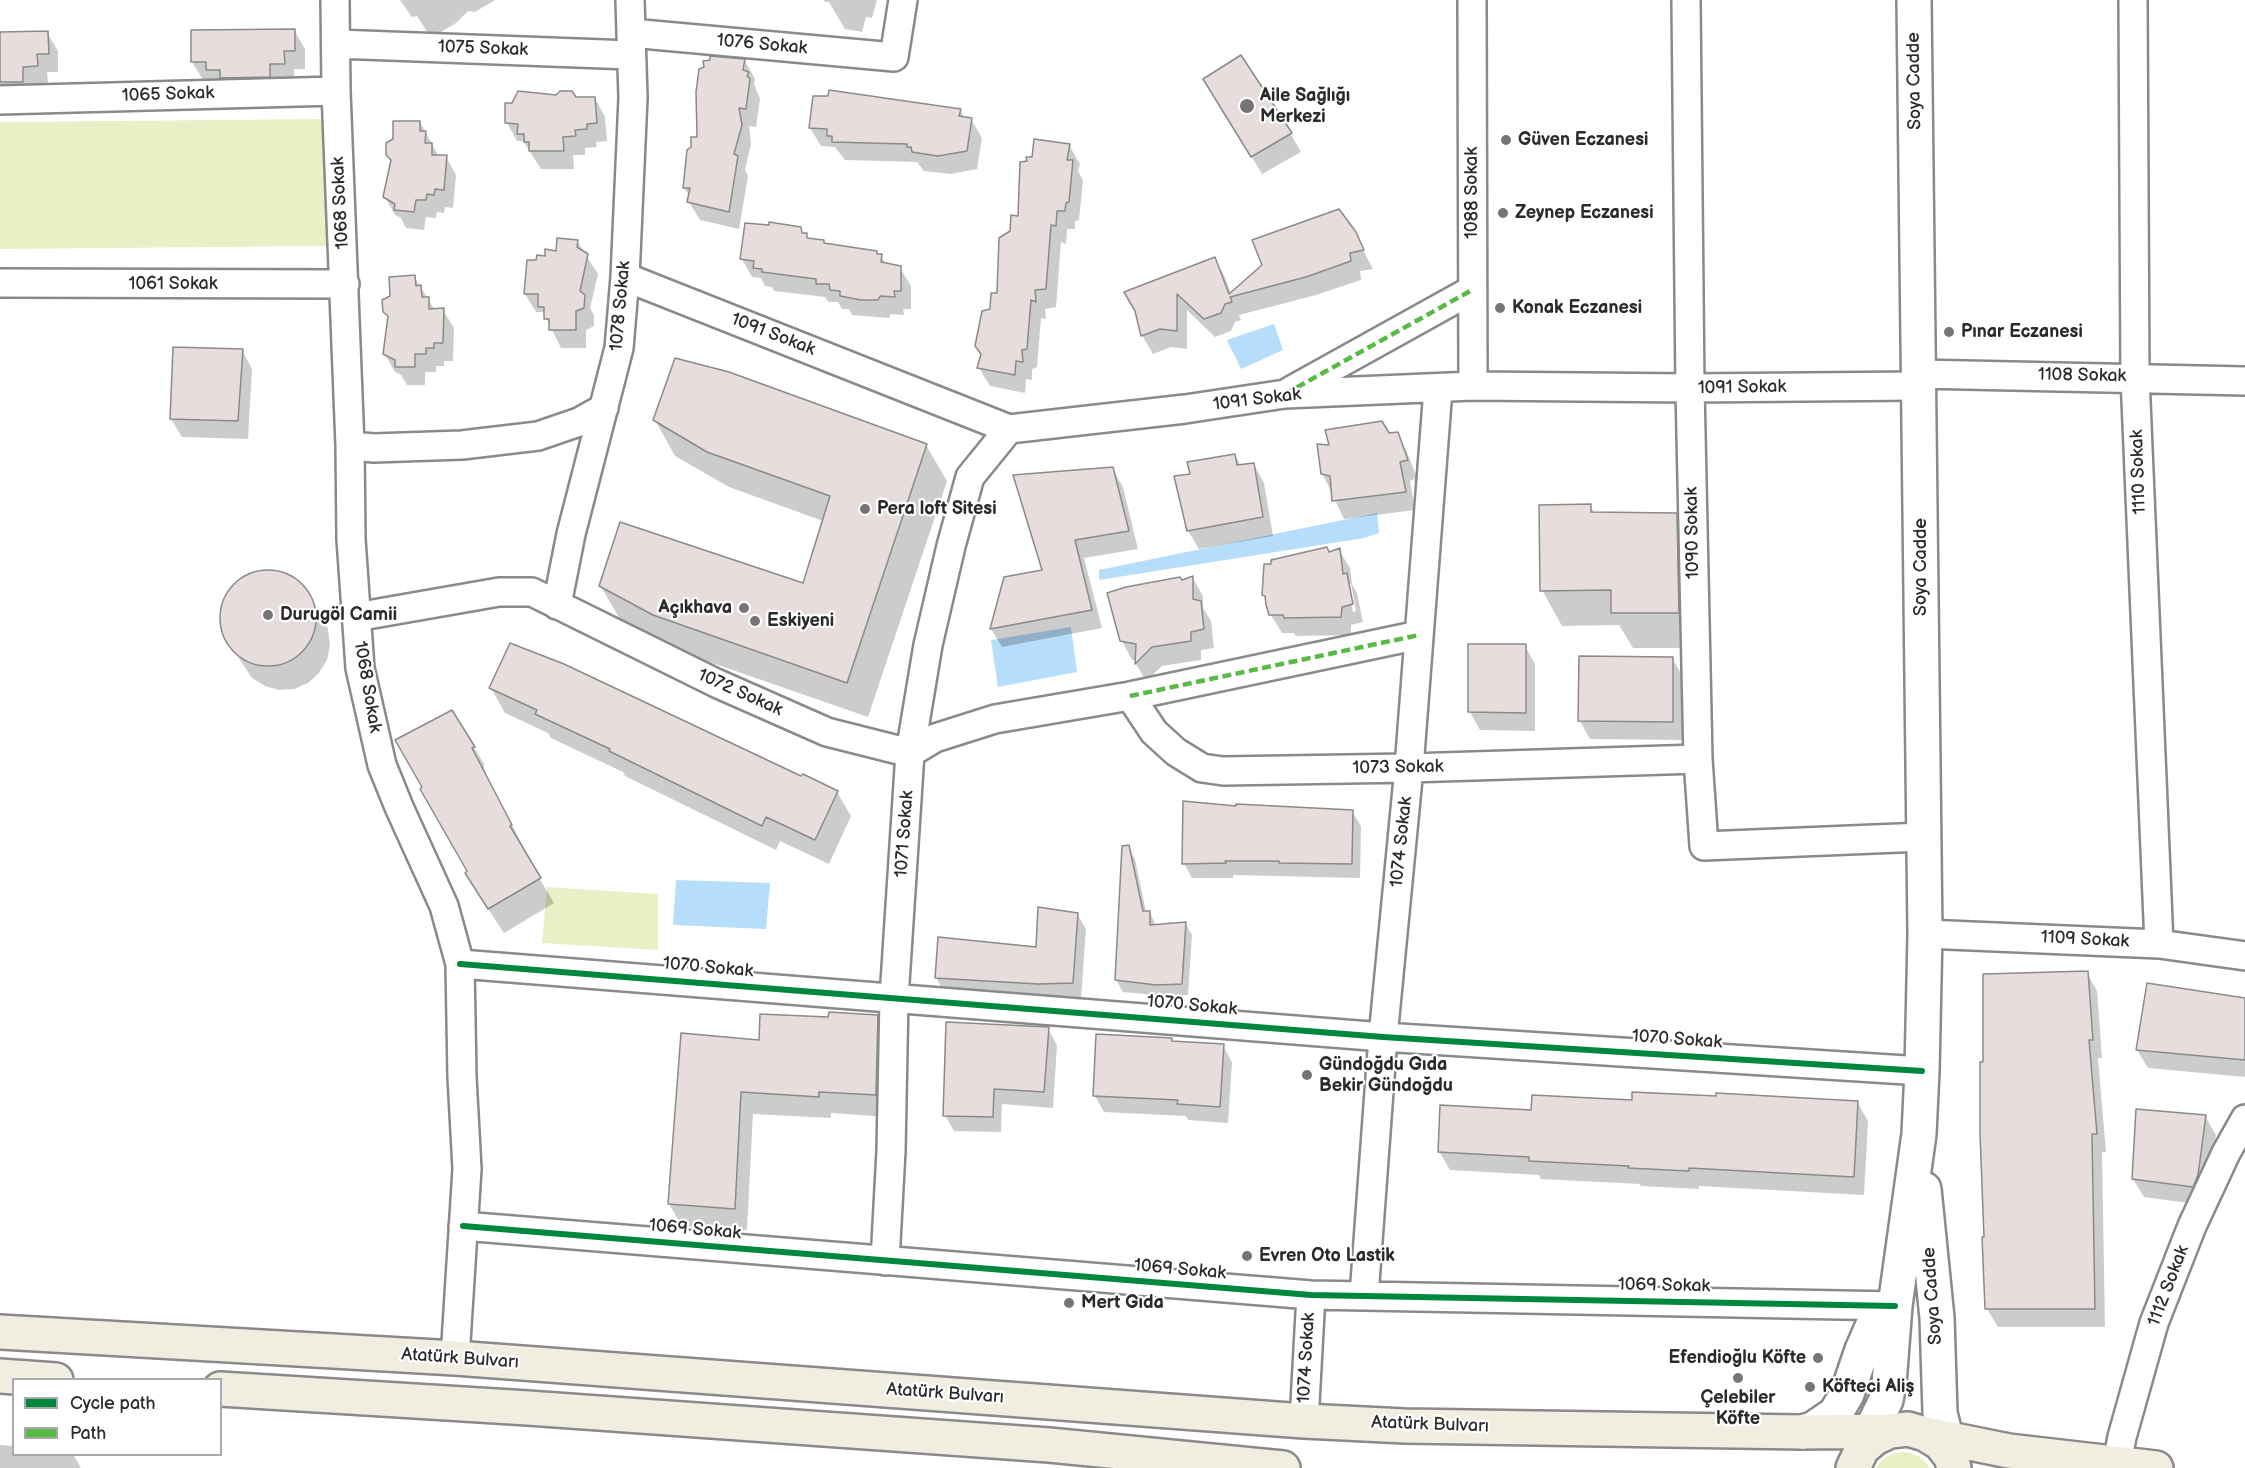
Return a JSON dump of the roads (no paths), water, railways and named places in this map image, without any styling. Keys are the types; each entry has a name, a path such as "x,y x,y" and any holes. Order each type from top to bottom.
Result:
{"highway":[{"name":"Atatürk Bulvarı","path":"0,1332 455,1358 1405,1426 1802,1432 1869,1445 1908,1429 1944,1449"},
{"path":"0,1376 28,1378"},
{"path":"222,1389 1049,1444 1283,1468"},
{"path":"1944,1449 2019,1452 2156,1468"}],"main road":[{"name":"Soya Cadde","path":"1869,1445 1886,1400 1895,1306 1919,1134 1922,1071 1925,934 1914,0"},
{"name":"Soya Cadde","path":"1919,1134 1937,1318 1940,1413 1944,1449"},
{"path":"1802,1432 1814,1429 1835,1414 1847,1394 1872,1327 1895,1306"}],"street":[{"name":"1068 Sokak","path":"335,0 351,539 360,668 382,765 444,906 460,964 462,1077 467,1169 455,1358"},
{"name":"1078 Sokak","path":"557,604 571,534 619,348 625,277 633,98 630,0"},
{"name":"1076 Sokak","path":"631,44 894,57 903,0"},
{"name":"1088 Sokak","path":"1472,0 1473,386"},
{"name":"1090 Sokak","path":"1686,0 1690,388 1698,759 1704,846 1923,837"},
{"name":"1110 Sokak","path":"2133,0 2135,377 2159,944"},
{"name":"1075 Sokak","path":"336,44 631,44"},
{"name":"1065 Sokak","path":"0,100 336,91"},
{"name":"1091 Sokak","path":"625,277 1009,429 1185,409 1285,394 1473,386 1690,388 1919,380"},
{"name":"1061 Sokak","path":"0,283 345,284"},
{"path":"1285,394 1472,290"},
{"name":"1108 Sokak","path":"1919,380 2135,377 2245,381"},
{"name":"1074 Sokak","path":"1364,1296 1383,1036 1409,768 1438,389"},
{"path":"350,446 374,448 462,445 538,436 579,422 604,408"},
{"name":"1071 Sokak","path":"885,1260 891,1151 894,998 910,753 928,645 970,477 1009,429"},
{"name":"1072 Sokak","path":"356,617 498,592 532,592 716,683 827,732 910,753"},
{"path":"910,753 934,738 995,719 1130,696 1419,635"},
{"name":"1073 Sokak","path":"1130,696 1154,732 1176,752 1202,768 1223,771 1698,759"},
{"name":"1109 Sokak","path":"1925,934 2159,944 2245,956"},
{"name":"1070 Sokak","path":"460,964 1383,1036 1922,1071"},
{"name":"1112 Sokak","path":"2117,1463 2122,1437 2154,1323 2192,1226 2226,1153 2245,1119"},
{"name":"1069 Sokak","path":"463,1226 1311,1295 1895,1306"},
{"name":"1074 Sokak","path":"1304,1420 1311,1295"}],"water":[{"path":"1274,324 1283,350 1241,369 1227,340"},
{"path":"1377,513 1379,533 1364,538 1099,580 1099,570"},
{"path":"1071,627 1077,672 998,687 991,640"},
{"path":"676,880 770,883 766,929 673,925"}],"place":[{"name":"Aile Sağlığı Merkezi","path":"1247,106"},
{"name":"Güven Eczanesi","path":"1506,140"},
{"name":"Zeynep Eczanesi","path":"1503,213"},
{"name":"Konak Eczanesi","path":"1500,308"},
{"name":"Pınar Eczanesi","path":"1949,332"},
{"name":"Pera loft Sitesi","path":"865,509"},
{"name":"Açıkhava","path":"744,608"},
{"name":"Durugöl Camii","path":"268,615"},
{"name":"Eskiyeni","path":"755,621"},
{"name":"Gündoğdu Gıda Bekir Gündoğdu","path":"1307,1075"},
{"name":"Evren Oto Lastik","path":"1247,1256"},
{"name":"Mert Gıda","path":"1069,1303"},
{"name":"Efendioğlu Köfte","path":"1818,1358"},
{"name":"Çelebiler Köfte","path":"1738,1378"},
{"name":"Köfteci Aliş","path":"1810,1387"}]}
